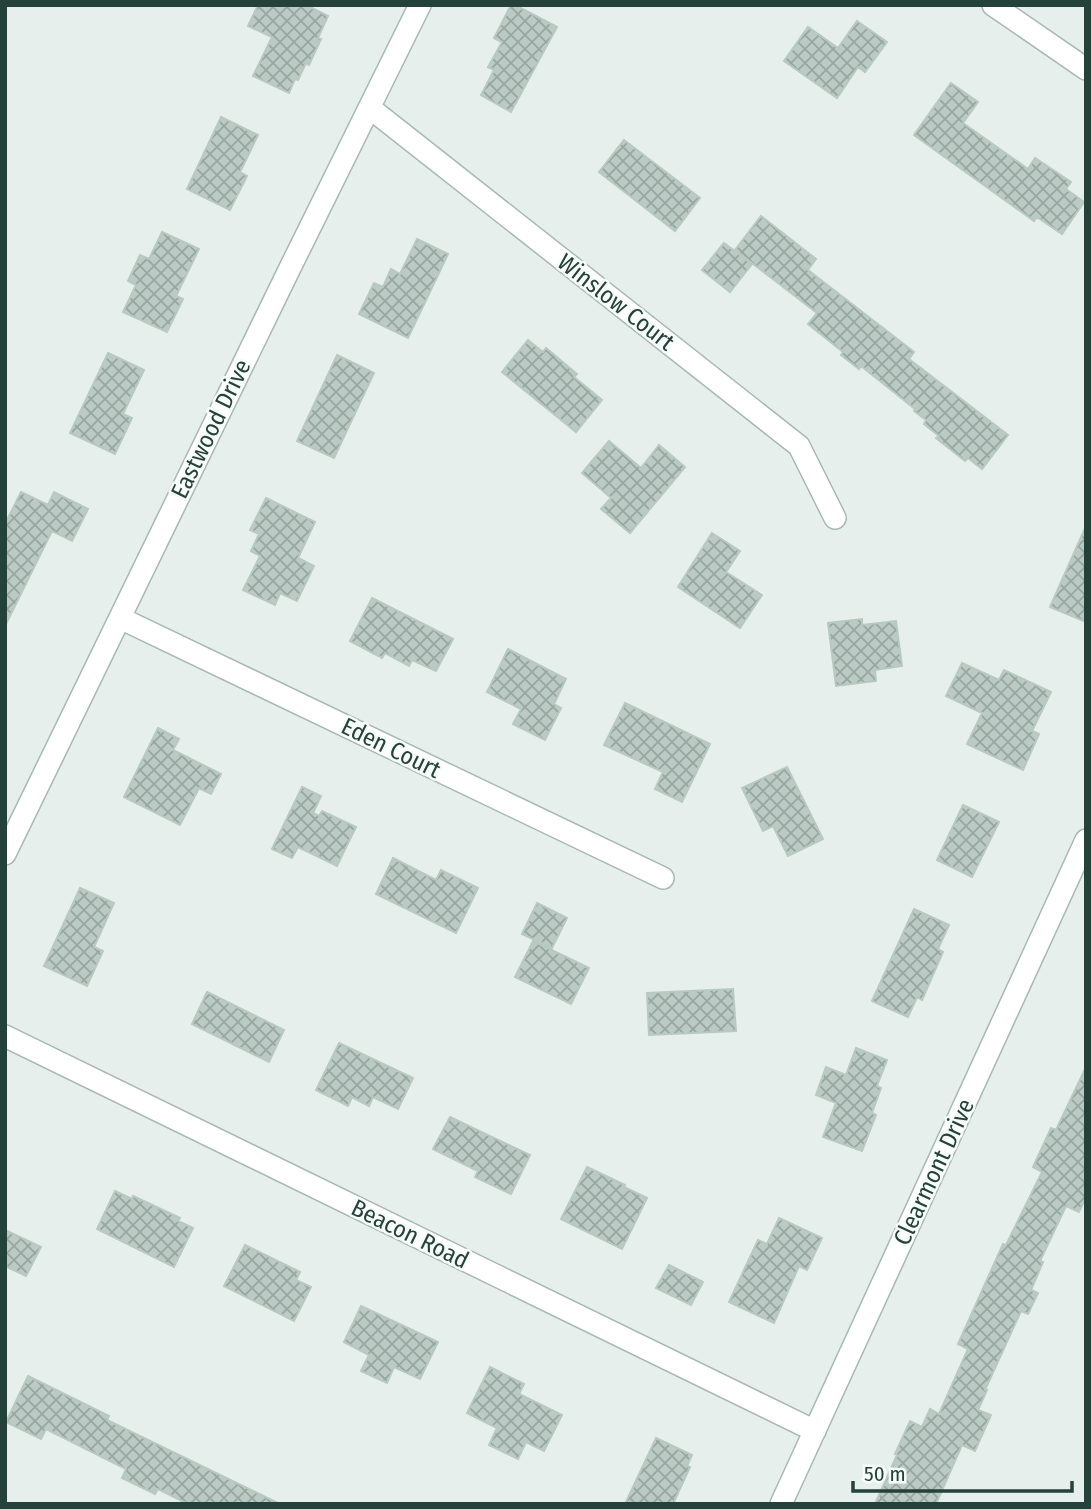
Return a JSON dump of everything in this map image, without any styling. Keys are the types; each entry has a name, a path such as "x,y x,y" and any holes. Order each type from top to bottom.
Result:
{"street":[{"name":"Eastwood Drive","path":"5,854 420,5"},
{"path":"993,5 1086,69"},
{"name":"Winslow Court","path":"370,108 799,446 835,517"},
{"name":"Eden Court","path":"120,618 663,878"},
{"name":"Clearmont Drive","path":"781,1504 1086,840"},
{"name":"Beacon Road","path":"5,1036 815,1431"}],"building":[{"path":"258,5 306,5 328,16 309,65 306,63 289,93 253,76 272,37 248,26"},
{"path":"511,5 557,27 511,112 481,95 494,70 488,67 502,42 494,38"},
{"path":"857,21 887,42 865,72 858,67 837,98 784,61 808,27 838,48"},
{"path":"951,83 978,102 963,123 1028,169 1035,158 1071,182 1066,189 1084,202 1062,234 1037,217 1034,221 914,135"},
{"path":"221,117 258,135 240,172 247,176 230,210 187,189"},
{"path":"624,140 700,198 675,231 599,172"},
{"path":"761,216 816,259 808,270 914,352 909,359 1008,435 982,469 968,458 965,461 936,438 939,436 924,424 926,420 914,411 915,409 861,366 859,369 841,355 843,352 808,324 817,313 735,250"},
{"path":"162,232 199,249 176,296 183,299 167,332 123,312 136,285 128,281 140,255 149,259"},
{"path":"417,239 448,254 408,338 359,314 374,283 383,287 391,269 400,274"},
{"path":"724,243 752,264 730,292 702,270"},
{"path":"528,340 543,352 546,348 577,374 574,377 602,400 576,432 502,372"},
{"path":"108,353 144,370 123,414 132,418 115,454 70,433"},
{"path":"337,355 374,373 334,458 297,441"},
{"path":"609,441 641,468 659,445 685,467 630,533 601,509 611,498 582,473"},
{"path":"21,492 48,505 54,492 88,509 72,541 52,531 5,626 5,524"},
{"path":"266,498 315,522 298,558 314,566 297,601 280,593 275,605 243,590 260,556 251,551 259,534 250,530"},
{"path":"1086,526 1086,622 1050,607"},
{"path":"712,533 740,551 726,572 762,595 740,628 678,587"},
{"path":"372,598 453,639 436,671 412,660 409,666 385,653 382,658 350,641"},
{"path":"862,619 862,625 896,621 902,666 875,670 876,681 836,686 828,623"},
{"path":"508,649 566,679 554,704 561,708 545,740 513,724 521,709 487,692"},
{"path":"962,663 999,680 1004,670 1051,692 1032,731 1039,734 1023,770 967,744 982,713 946,696"},
{"path":"625,703 710,744 682,802 655,789 663,772 604,745"},
{"path":"158,728 179,739 173,750 221,774 211,794 199,788 180,825 124,797"},
{"path":"787,767 823,839 788,856 773,826 763,831 742,788"},
{"path":"302,787 321,796 313,813 319,816 322,811 356,827 337,866 298,847 292,858 272,849"},
{"path":"963,805 999,822 972,877 937,860"},
{"path":"393,858 436,880 441,870 478,888 456,933 376,894"},
{"path":"80,888 114,903 94,947 103,951 87,986 44,966"},
{"path":"537,903 567,918 552,948 522,934"},
{"path":"914,909 949,925 938,949 943,952 922,1000 917,997 908,1017 872,1001"},
{"path":"533,941 589,968 571,1004 515,977"},
{"path":"733,989 736,1031 649,1035 647,993"},
{"path":"207,992 284,1030 269,1062 192,1024"},
{"path":"339,1043 413,1078 398,1109 373,1097 369,1106 352,1097 348,1106 316,1090"},
{"path":"856,1048 887,1060 877,1086 881,1088 872,1113 876,1115 862,1151 823,1137 836,1103 816,1095 826,1067 846,1075"},
{"path":"1086,1067 1086,1197 1079,1212 1066,1206 1040,1261 1043,1262 1031,1290 1038,1293 1028,1314 1021,1311 978,1410 991,1415 975,1451 962,1445 936,1504 875,1504 910,1421 922,1427 930,1409 939,1414 968,1349 958,1344 1003,1244 1006,1245 1042,1172 1033,1167 1051,1128 1056,1130"},
{"path":"450,1117 530,1155 511,1194 475,1177 478,1171 433,1149"},
{"path":"587,1167 647,1198 622,1249 561,1219"},
{"path":"115,1191 132,1199 133,1196 180,1218 178,1221 193,1228 174,1267 97,1229"},
{"path":"779,1218 822,1238 807,1270 799,1266 774,1323 729,1302 758,1240 767,1244"},
{"path":"5,1230 41,1247 26,1276 5,1266"},
{"path":"245,1245 300,1272 296,1280 311,1287 294,1321 224,1286"},
{"path":"669,1265 703,1282 691,1305 656,1288"},
{"path":"361,1306 438,1342 420,1379 394,1367 387,1383 361,1371 369,1355 344,1342"},
{"path":"490,1367 524,1384 519,1394 562,1415 544,1451 526,1442 518,1459 489,1445 497,1428 467,1413"},
{"path":"28,1376 109,1416 107,1420 280,1504 188,1504 158,1489 155,1494 122,1478 126,1469 46,1429 41,1439 6,1422"},
{"path":"656,1438 692,1455 687,1466 690,1467 673,1504 625,1504"}]}
